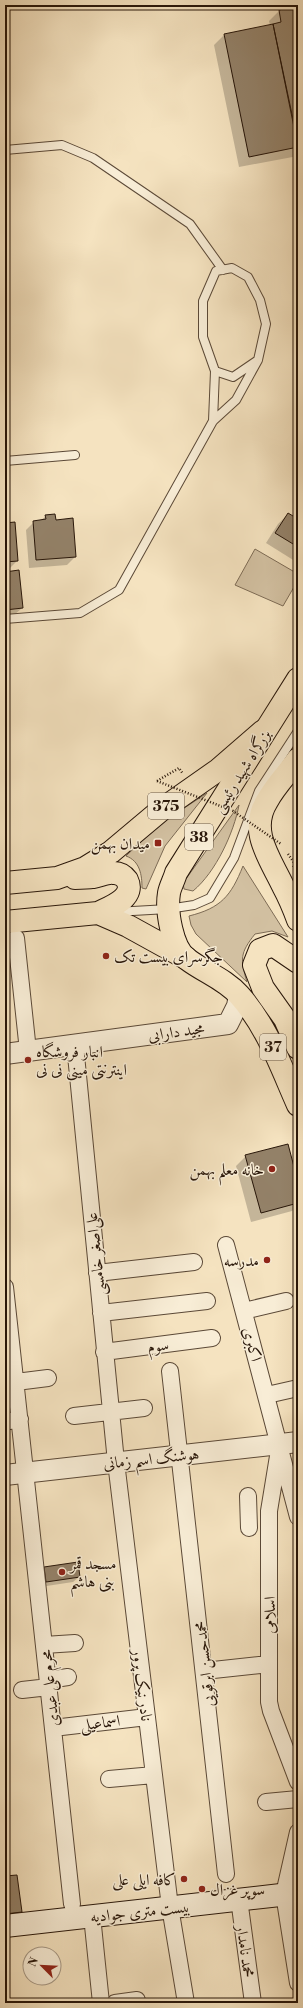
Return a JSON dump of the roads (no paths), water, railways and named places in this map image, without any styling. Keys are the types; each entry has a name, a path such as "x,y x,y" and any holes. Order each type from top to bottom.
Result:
{"main road":[{"name":"بزرگراه شهید رئیسی","path":"239,994 226,983 186,958 176,942 168,909 169,893 176,873 298,679"},
{"name":"375","path":"5,883 58,878 85,868 111,852 161,810 218,770 270,725"},
{"path":"298,759 266,802 261,818 262,845 291,888 298,920"},
{"path":"10,930 98,913 112,907 126,896 129,887 126,878 113,872 94,877 58,878"},
{"path":"98,913 128,926 186,958"},
{"path":"298,962 273,945 260,950 254,965 263,988 285,1019 298,1048"},
{"name":"37","path":"239,994 268,1037 298,1105"},
{"name":"بیست متری جوادیه","path":"5,1926 291,1894"}],"street":[{"path":"10,930 28,1051"},
{"name":"مجید دارابی","path":"5,1054 228,1024 238,1006 239,994"},
{"name":"علی‌اصغر خامسی","path":"75,1045 116,1462"},
{"name":"اکبری","path":"226,1244 267,1395 289,1443 298,1517"},
{"path":"97,1273 194,1262"},
{"name":"محرم علی عبدی","path":"5,1291 9,1351 16,1382 12,1414 26,1473 72,1904"},
{"path":"101,1313 207,1300"},
{"path":"244,1311 286,1301"},
{"name":"سوم","path":"104,1352 212,1338"},
{"name":"محمدحسن ابرقویی","path":"170,1371 181,1455 226,1874"},
{"path":"16,1382 48,1378"},
{"path":"267,1395 298,1388"},
{"path":"74,1416 111,1413 144,1408"},
{"name":"هوشنگ اسم زمانی","path":"5,1475 289,1443"},
{"name":"اسلامی","path":"289,1443 268,1511 269,1664 271,1711 298,1782"},
{"name":"نادر نیک پرور","path":"116,1462 170,1907 186,2003"},
{"path":"249,1528 248,1504 268,1511"},
{"path":"44,1645 75,1643"},
{"path":"204,1671 269,1664"},
{"path":"22,1690 48,1684 68,1677"},
{"name":"اسماعیلی","path":"53,1728 147,1717"},
{"path":"109,1779 154,1775"},
{"path":"266,1802 298,1799"},
{"path":"298,1832 291,1894 298,1983"},
{"name":"محمد نامدار","path":"238,1900 253,2003"},
{"path":"92,1916 101,2003"},
{"path":"115,2003 138,2000"}],"lane":[{"path":"5,150 62,145 93,158 190,224 223,270"},
{"path":"5,619 80,613 119,590 213,421 236,400 258,360 266,324 260,300 248,277 232,268 216,271 203,301 204,337 215,370 213,421"},
{"path":"215,370 232,377 258,360"},
{"path":"5,461 75,455"},
{"path":"98,913 168,909 194,905 210,898 234,858 259,791 298,731"}],"place":[{"name":"میدان بهمن","path":"158,843"},
{"name":"جگرسرای بیست تک","path":"106,956"},
{"name":"انبار فروشگاه اینترنتی مینی نی نی","path":"28,1060"},
{"name":"خانه معلم بهمن","path":"272,1169"},
{"name":"مدرسه","path":"267,1260"},
{"name":"مسجد قمر بنی هاشم","path":"62,1572"},
{"name":"کافه ایلی علی","path":"184,1879"},
{"name":"سوپر غزال","path":"202,1889"}]}
